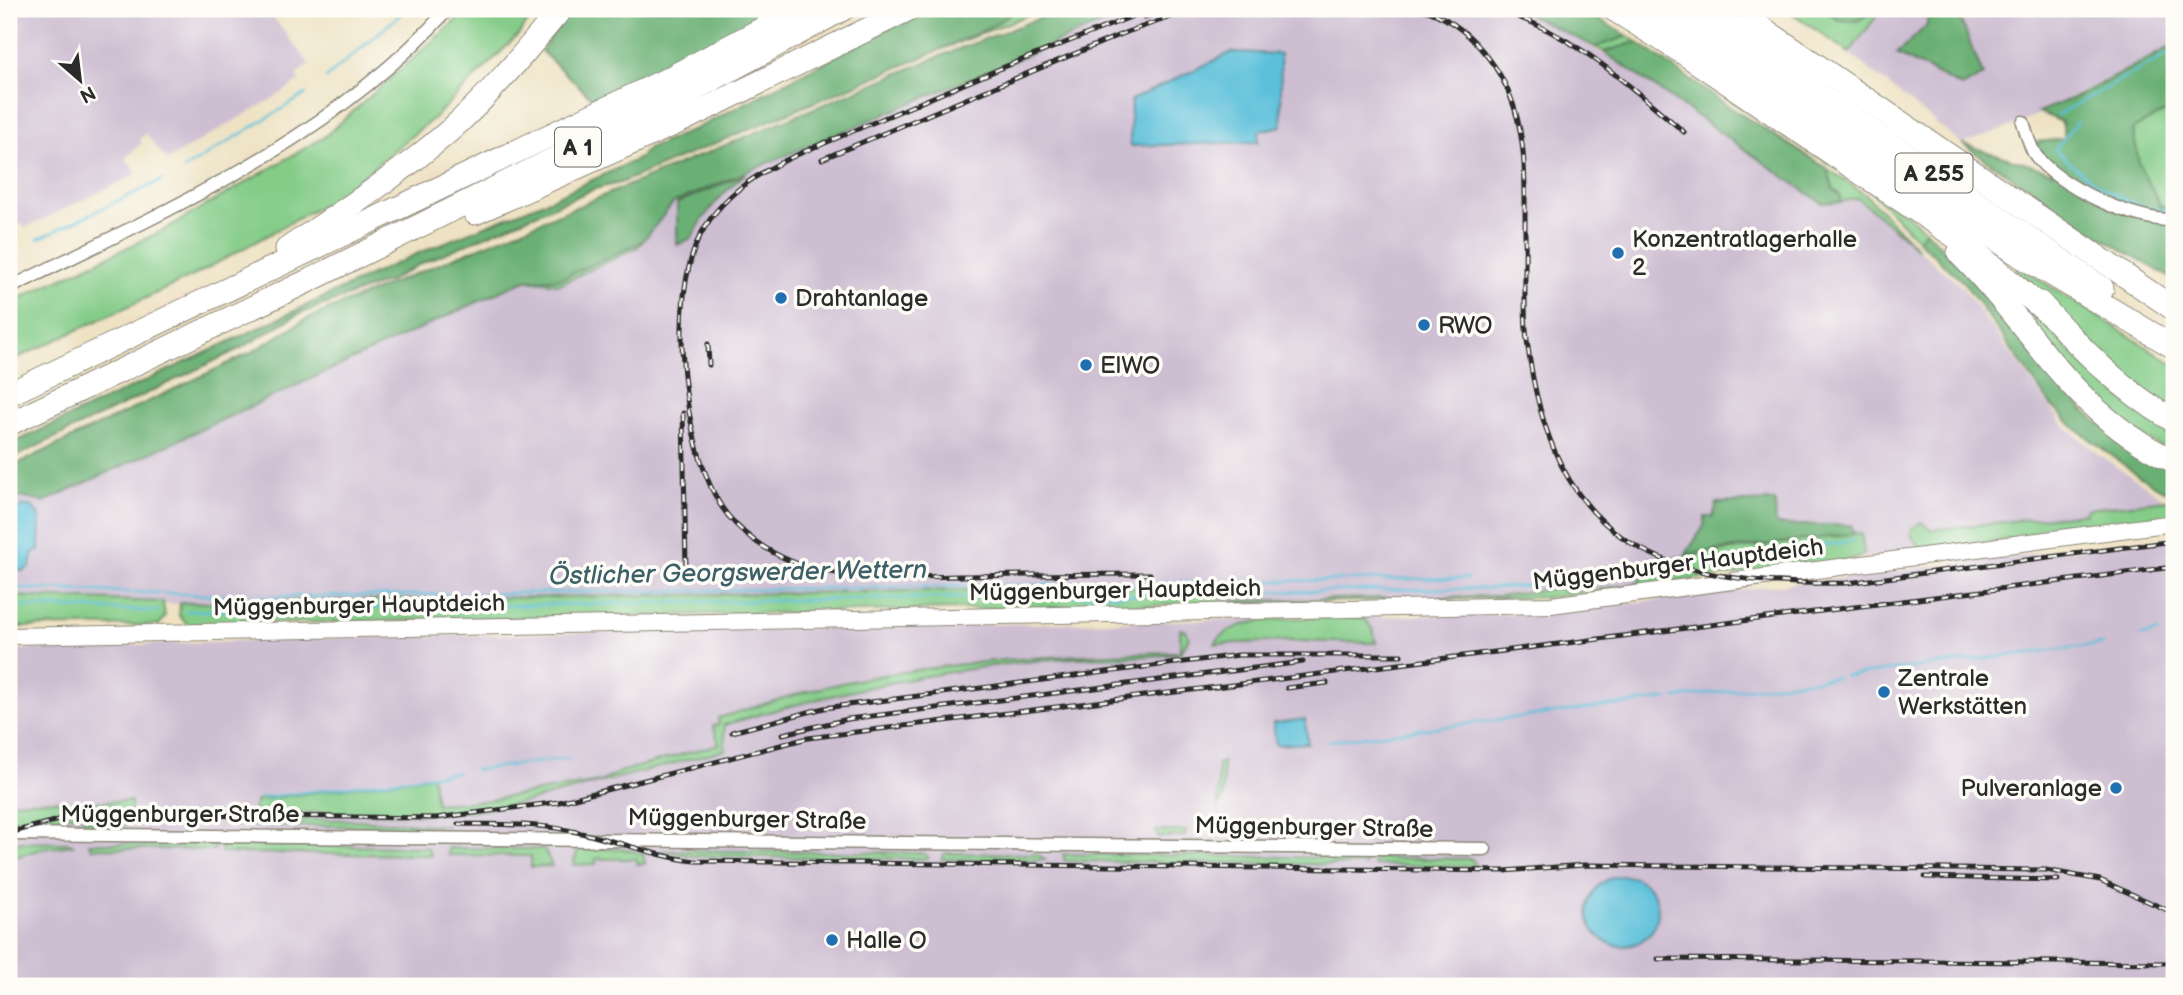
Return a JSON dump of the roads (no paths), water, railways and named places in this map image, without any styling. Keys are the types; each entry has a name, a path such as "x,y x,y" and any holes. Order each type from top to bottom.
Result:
{"highway":[{"path":"229,288 347,209 449,131 503,78 561,9"},
{"path":"9,394 657,84 800,9"},
{"name":"A 1","path":"9,424 310,280 693,90 843,9"},
{"path":"837,43 889,9"},
{"path":"310,280 589,163 909,9"},
{"path":"1613,9 1697,61 1920,214 2004,273 2050,315"},
{"path":"1655,9 2021,256 2174,347"},
{"name":"A 255","path":"1694,9 2174,338"},
{"name":"A 255","path":"1734,9 2174,309"},
{"path":"1951,210 2107,372 2174,421"},
{"path":"1920,214 1972,266 2052,366 2088,404 2131,438 2174,461"},
{"path":"2145,291 2174,302"}],"street":[{"path":"9,288 212,188 295,139 382,72 448,9"},
{"path":"2023,122 2034,153 2061,177 2132,215 2174,220"},
{"name":"Müggenburger Hauptdeich","path":"9,636 1551,605 2174,523"},
{"name":"Müggenburger Straße","path":"9,834 1485,849"}],"water":[{"path":"1232,52 1280,54 1282,126 1259,131 1258,142 1130,146 1131,100"},
{"path":"23,506 32,506 40,518 39,551 33,552 30,567 23,571 9,571 9,513"},
{"path":"1305,719 1308,743 1276,745 1273,723"},
{"path":"1623,876 1648,886 1658,911 1648,936 1623,946 1598,936 1588,911 1598,886"}],"waterway":[{"path":"326,78 407,9"},
{"path":"2057,115 2174,51"},
{"path":"184,169 306,94"},
{"path":"2077,122 2055,150 2081,172 2125,200 2141,206 2174,210"},
{"path":"38,239 162,180"},
{"path":"9,254 15,251"},
{"path":"1722,560 1853,541"},
{"path":"187,611 1492,588 1551,584 1659,570"},
{"name":"Östlicher Georgswerder Wettern","path":"9,588 274,597 1468,578"},
{"path":"9,606 157,611"},
{"path":"2141,636 2158,632"},
{"path":"1845,676 2102,644"},
{"path":"1675,698 1837,677"},
{"path":"1328,741 1667,699"},
{"path":"475,770 570,758"},
{"path":"260,798 458,772"}],"railway":[{"path":"818,146 1004,67 1151,9"},
{"path":"1144,17 1170,9"},
{"path":"822,159 1127,32 1194,9"},
{"path":"1420,9 1454,24 1468,36 1497,69 1508,91 1516,113 1524,160 1526,327 1540,409 1561,465 1589,508 1625,540 1669,562 1721,575 1780,582 1847,583 2174,541"},
{"path":"1494,9 1522,18 1572,44 1618,77 1684,132"},
{"path":"826,142 755,177 739,189 712,217 701,234 690,262 684,295 682,333 689,410 697,447 708,479 728,516 745,533 775,554 816,569 856,576 1150,574"},
{"path":"708,344 709,365"},
{"path":"683,413 686,567"},
{"path":"9,833 70,817 104,814 436,818 559,802 808,738 2174,567"},
{"path":"732,732 824,708 1239,655 1401,655"},
{"path":"783,734 848,719 1303,662"},
{"path":"1287,688 1327,683"},
{"path":"458,824 553,828 695,861 1504,871 1584,865 2046,870 2100,880 2174,913"},
{"path":"1925,877 2058,880"},
{"path":"1658,959 2174,963"}],"place":[{"name":"Konzentratlagerhalle 2","path":"1618,253"},
{"name":"Drahtanlage","path":"781,298"},
{"name":"RWO","path":"1424,325"},
{"name":"ElWO","path":"1086,365"},
{"name":"Zentrale Werkstätten","path":"1884,692"},
{"name":"Pulveranlage","path":"2116,788"},
{"name":"Halle O","path":"832,940"}]}
